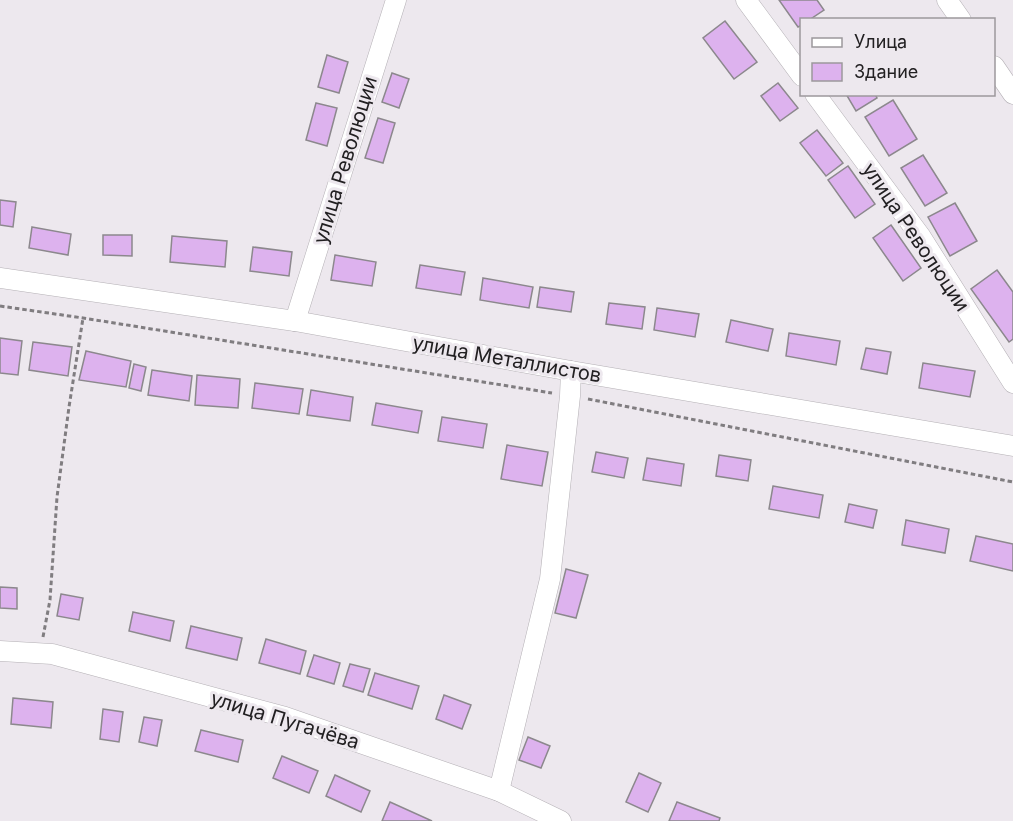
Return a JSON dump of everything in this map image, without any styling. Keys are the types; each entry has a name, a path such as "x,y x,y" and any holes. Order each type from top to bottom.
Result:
{"street":[{"name":"улица Революции","path":"295,321 396,0"},
{"path":"746,0 800,75"},
{"path":"947,0 960,18"},
{"path":"995,69 1013,94"},
{"name":"улица Революции","path":"816,96 921,237 1013,383"},
{"name":"улица Металлистов","path":"0,278 295,321 1013,446"},
{"path":"499,791 550,579 572,371"},
{"name":"улица Пугачёва","path":"0,651 52,654 285,717 499,791 561,821"}],"path":[{"path":"0,306 570,396 1013,482"},
{"path":"40,654 50,600 57,496 83,318"}],"building":[{"path":"779,0 817,0 824,10 812,18 800,18 798,27"},
{"path":"725,21 757,62 734,79 703,38"},
{"path":"327,55 348,62 339,93 318,87"},
{"path":"392,73 409,79 399,108 382,102"},
{"path":"778,83 798,108 780,121 761,96"},
{"path":"847,96 876,96 877,98 856,111"},
{"path":"893,100 917,139 889,156 865,117"},
{"path":"316,103 337,108 327,146 306,140"},
{"path":"378,118 395,123 383,163 365,158"},
{"path":"817,130 843,163 826,176 800,143"},
{"path":"923,155 947,193 925,206 901,168"},
{"path":"848,166 875,204 855,218 828,180"},
{"path":"0,200 16,202 13,227 0,225"},
{"path":"955,203 977,241 950,256 928,217"},
{"path":"891,225 921,268 903,281 873,238"},
{"path":"32,227 71,234 68,255 29,248"},
{"path":"103,235 132,235 132,256 103,255"},
{"path":"172,236 227,241 225,267 170,262"},
{"path":"253,247 292,252 289,276 250,271"},
{"path":"335,255 376,262 372,286 331,280"},
{"path":"420,265 465,272 461,295 416,288"},
{"path":"997,270 1013,292 1013,339 1009,342 971,289"},
{"path":"483,278 533,287 529,308 480,300"},
{"path":"540,287 574,292 571,312 537,307"},
{"path":"609,303 645,307 642,329 606,324"},
{"path":"657,308 699,314 695,337 654,330"},
{"path":"731,320 773,329 768,351 726,342"},
{"path":"789,333 840,341 836,365 786,356"},
{"path":"0,338 22,341 18,375 0,373"},
{"path":"33,342 72,347 68,376 29,370"},
{"path":"866,348 891,352 887,374 861,369"},
{"path":"86,351 131,361 126,387 79,380"},
{"path":"923,363 975,371 970,397 919,388"},
{"path":"134,364 146,367 141,391 129,388"},
{"path":"152,370 192,376 189,401 148,395"},
{"path":"197,375 240,379 238,408 195,405"},
{"path":"255,383 303,389 299,414 252,408"},
{"path":"311,390 353,397 350,421 307,415"},
{"path":"376,403 422,411 418,433 372,425"},
{"path":"442,417 487,424 483,448 438,441"},
{"path":"507,445 548,452 542,486 501,479"},
{"path":"596,452 628,458 624,478 592,472"},
{"path":"719,455 751,460 748,481 716,476"},
{"path":"647,458 684,464 681,486 643,480"},
{"path":"773,486 823,495 819,518 769,509"},
{"path":"849,504 877,510 873,528 845,522"},
{"path":"906,520 949,529 945,553 902,545"},
{"path":"976,536 1013,544 1013,571 970,561"},
{"path":"566,569 588,575 576,618 555,613"},
{"path":"0,587 17,588 17,609 0,608"},
{"path":"61,594 83,598 79,620 57,616"},
{"path":"133,612 174,621 170,641 129,631"},
{"path":"191,626 242,638 237,660 186,648"},
{"path":"266,639 306,651 300,674 259,663"},
{"path":"314,655 340,663 334,684 307,676"},
{"path":"350,664 370,669 363,692 343,686"},
{"path":"375,673 419,686 412,709 368,695"},
{"path":"444,695 471,705 462,729 436,719"},
{"path":"13,698 53,702 51,728 11,724"},
{"path":"103,709 123,712 119,742 100,739"},
{"path":"144,717 162,720 157,746 139,742"},
{"path":"201,730 243,740 238,762 195,751"},
{"path":"528,737 550,746 541,768 519,760"},
{"path":"282,756 318,771 309,793 273,778"},
{"path":"639,773 661,783 648,812 626,802"},
{"path":"335,775 370,791 361,812 326,796"},
{"path":"390,802 432,821 382,821"},
{"path":"677,802 720,818 719,821 669,821"}]}
